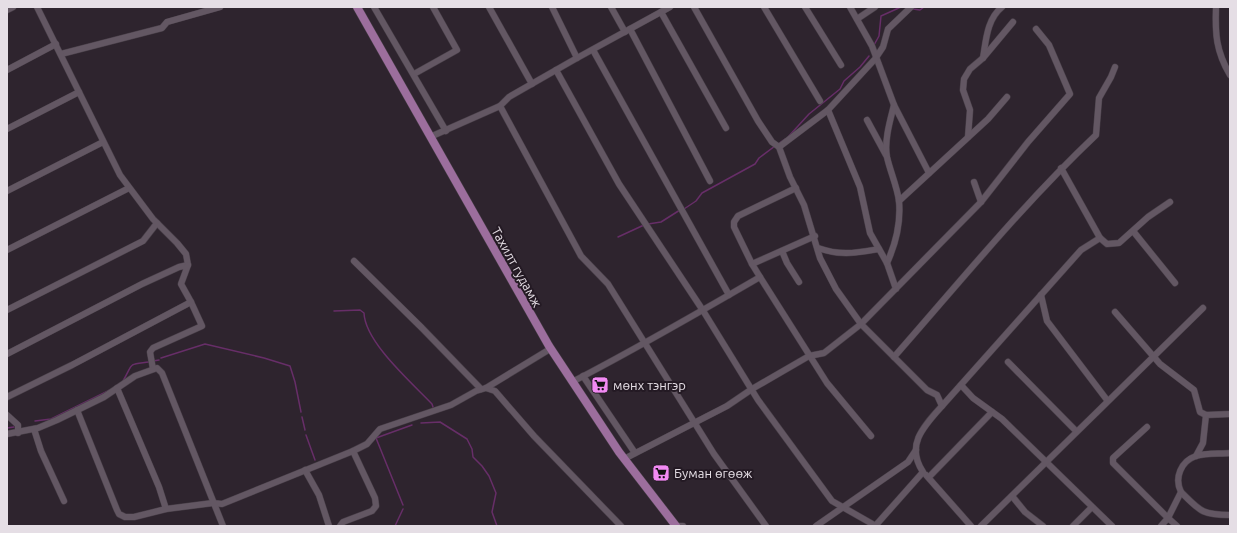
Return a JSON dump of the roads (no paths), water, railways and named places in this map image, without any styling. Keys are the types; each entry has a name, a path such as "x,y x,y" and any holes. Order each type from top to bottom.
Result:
{"main road":[{"name":"Тахилт гудамж","path":"357,7 550,349 624,459 676,526"}],"street":[{"path":"7,10 13,7"},
{"path":"37,7 61,54 102,142 120,175 157,223 177,242 186,254 188,265 181,284 202,326 152,348 150,352 153,369"},
{"path":"61,54 162,28 167,22 220,7"},
{"path":"374,7 446,131"},
{"path":"414,74 457,50 433,7"},
{"path":"489,7 532,84"},
{"path":"552,7 576,58"},
{"path":"610,7 627,31 710,181"},
{"path":"430,137 500,106 510,97 576,58 670,7"},
{"path":"694,7 758,121 772,142 779,148 815,236 820,258 836,289 861,324 927,390 937,395 942,406"},
{"path":"764,7 820,101"},
{"path":"806,7 841,65"},
{"path":"850,7 866,33 894,105 929,173"},
{"path":"857,19 875,7"},
{"path":"779,148 828,110 875,59 883,48 888,29 912,7"},
{"path":"983,58 987,31 996,12 1002,7"},
{"path":"1216,7 1216,42 1222,62 1230,75"},
{"path":"660,12 726,128"},
{"path":"968,137 970,110 963,90 964,79 970,69 983,58 1013,22"},
{"path":"624,459 727,406 752,389 809,356 824,352 861,324 981,202 1028,142 1070,94 1049,45 1036,29"},
{"path":"7,70 56,44"},
{"path":"593,50 729,295"},
{"path":"894,357 1061,168 1096,135 1099,98 1111,78 1115,67"},
{"path":"556,70 619,184 702,309 752,389 832,501 876,526 923,472"},
{"path":"7,129 79,92"},
{"path":"899,201 988,119 1007,97"},
{"path":"887,156 889,129 894,105"},
{"path":"500,106 581,256 608,284 694,422 766,526"},
{"path":"828,110 860,186 870,233 887,263 896,289"},
{"path":"867,120 887,156 899,201 897,236 887,263"},
{"path":"7,191 102,142"},
{"path":"1061,168 1100,238 1107,244 1119,243 1148,217 1170,202"},
{"path":"974,182 981,202"},
{"path":"7,250 129,188"},
{"path":"796,188 738,216 734,222 734,227 752,264 809,356 827,383 871,436"},
{"path":"7,310 143,241 157,223"},
{"path":"1133,231 1176,283"},
{"path":"752,264 815,236"},
{"path":"816,526 844,508 908,462 916,450 922,429 993,347 1041,295 1046,287 1066,268 1081,250 1100,238"},
{"path":"818,248 841,254 878,248"},
{"path":"782,251 787,263 799,282"},
{"path":"354,261 484,389 495,391 539,442 621,526"},
{"path":"7,354 159,275 188,265"},
{"path":"572,382 645,344 702,309 760,277"},
{"path":"1041,295 1047,321 1107,400"},
{"path":"7,397 72,365 191,302"},
{"path":"981,526 1107,400 1203,308"},
{"path":"1115,312 1138,341 1160,364 1194,390 1200,412 1206,415 1230,414"},
{"path":"77,410 119,514 134,517 166,510 213,503 222,504 238,496 306,470 367,444 380,429 451,405 484,389 550,349"},
{"path":"1008,362 1076,431"},
{"path":"7,434 34,429 104,397 135,376 153,369 160,370 223,526"},
{"path":"583,376 635,453"},
{"path":"961,385 973,398 992,412 1112,526"},
{"path":"117,388 159,487 166,510"},
{"path":"929,477 992,412"},
{"path":"7,415 18,426 18,433"},
{"path":"1196,456 1203,443 1206,415"},
{"path":"1147,427 1113,458 1113,463 1177,526"},
{"path":"34,429 41,451 64,501"},
{"path":"340,526 343,522 372,511 376,506 375,498 353,450"},
{"path":"916,450 918,464 923,472 972,526"},
{"path":"1230,453 1196,456 1189,460 1178,472 1178,486 1181,492 1199,511 1205,513 1230,515"},
{"path":"306,470 319,495 329,526"},
{"path":"1161,526 1168,518 1181,492"},
{"path":"1012,496 1025,512 1043,526"},
{"path":"1073,526 1092,507"},
{"path":"679,526 684,526"}],"waterway":[{"path":"874,45 879,36 881,16 901,7"},
{"path":"913,9 920,10 924,7"},
{"path":"788,137 809,114 840,89 844,81 860,67 869,56"},
{"path":"778,144 785,139"},
{"path":"684,209 696,201 702,193 755,164 759,158 775,146"},
{"path":"648,224 661,222 680,210"},
{"path":"618,237 644,225"},
{"path":"334,311 360,310 364,313 366,324 380,349 432,404 433,407"},
{"path":"161,358 205,344 264,358 290,366 301,412"},
{"path":"153,361 159,360"},
{"path":"123,381 130,367 134,364 149,362"},
{"path":"35,421 51,419 110,390"},
{"path":"302,417 305,430"},
{"path":"421,423 440,422 467,439 472,449 473,457 489,476 496,493 492,512 497,526"},
{"path":"403,505 376,438 412,425"},
{"path":"7,428 14,427"},
{"path":"306,435 315,460"},
{"path":"395,526 403,509"}],"place":[{"name":"мөнх тэнгэр","path":"600,385"},
{"name":"Буман өгөөж","path":"661,473"}]}
